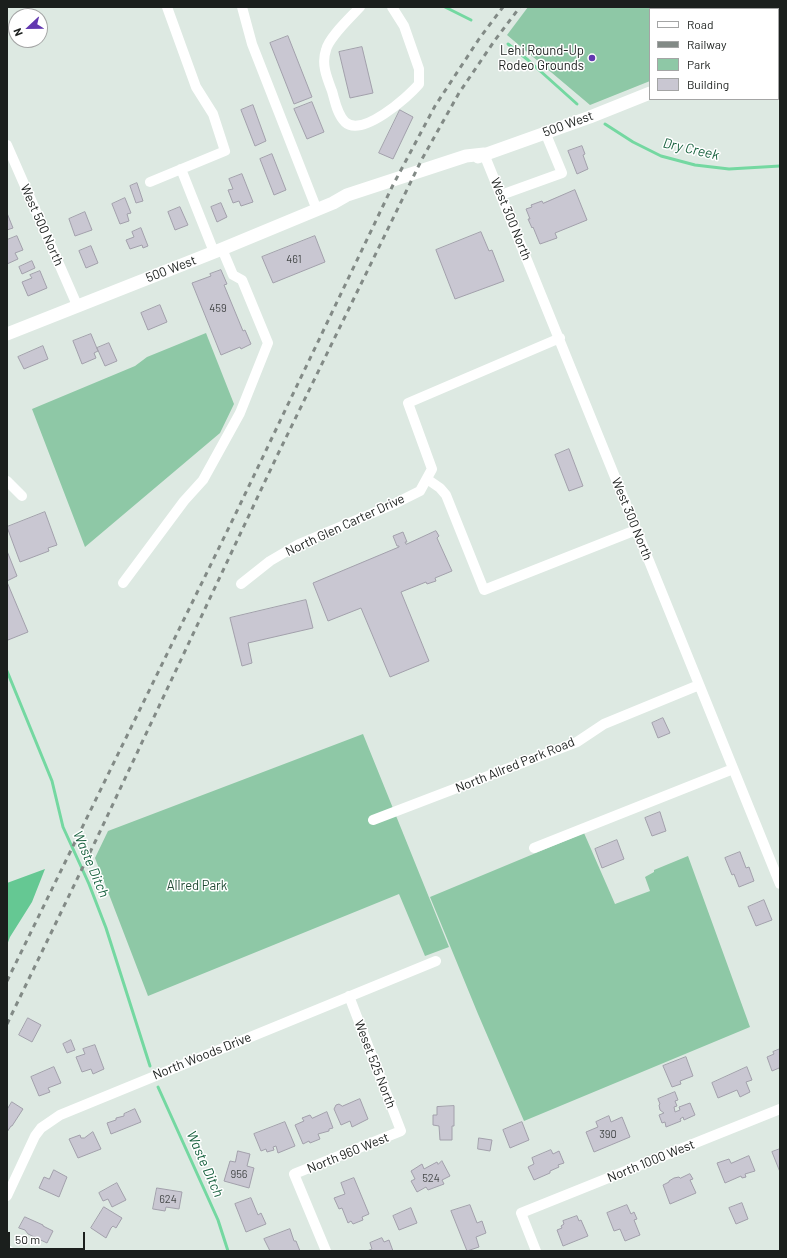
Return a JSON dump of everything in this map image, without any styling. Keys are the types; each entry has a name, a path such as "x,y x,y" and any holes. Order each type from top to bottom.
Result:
{"main road":[{"name":"500 West","path":"7,334 77,305 218,251 334,203 350,201 468,162 484,154 590,117 649,93"}],"street":[{"path":"150,182 225,151 213,114 196,88 167,7"},
{"path":"242,7 252,44 317,210"},
{"path":"360,7 334,36 326,49 324,68 340,115 346,123 354,126 368,124 397,105 419,84 419,69 404,26 392,7"},
{"path":"501,196 562,173 545,132"},
{"name":"West 500 North","path":"7,145 77,305"},
{"name":"West 300 North","path":"484,154 560,338 636,530 780,884"},
{"path":"123,583 202,480 240,413 268,343 242,280 233,275 218,251 181,169"},
{"path":"560,338 408,403 432,469 427,479 440,488 446,495 484,590 636,530"},
{"name":"North Glen Carter Drive","path":"241,584 270,561 299,544 392,505 420,491 427,479"},
{"path":"7,481 22,496"},
{"name":"North Allred Park Road","path":"373,820 577,742 604,724 699,685"},
{"path":"534,848 733,769"},
{"name":"North Woods Drive","path":"7,1196 35,1136 41,1128 60,1115 436,961"},
{"name":"Weset 525 North","path":"349,996 401,1131"},
{"name":"North 1000 West","path":"536,1251 521,1213 780,1109"},
{"name":"North 960 West","path":"326,1251 294,1174 401,1131"}],"green space":[{"name":"Lehi Round-Up Rodeo Grounds","path":"528,7 780,7 779,30 779,8 649,8 649,81 590,105 507,35"},
{"path":"206,333 234,404 220,433 85,547 32,409 135,366 147,357"},
{"name":"Allred Park","path":"363,734 449,947 425,956 399,894 148,996 95,858 108,831"},
{"path":"584,833 615,904 650,891 645,877 654,872 654,870 688,856 750,1027 524,1121 430,897"},
{"path":"45,869 32,902 10,937 7,945 7,883"}],"building":[{"path":"288,36 312,97 294,104 270,43"},
{"path":"362,47 373,93 350,98 339,52"},
{"path":"312,102 324,132 307,139 294,109"},
{"path":"253,105 266,141 255,146 241,110"},
{"path":"400,110 413,117 393,159 379,153"},
{"path":"582,146 585,154 583,155 588,169 577,174 568,151"},
{"path":"272,154 286,190 274,195 260,159"},
{"path":"242,174 253,202 241,206 239,201 233,203 228,190 233,189 229,179"},
{"path":"137,183 143,201 136,203 130,186"},
{"path":"575,190 587,220 555,233 557,238 540,244 528,219 530,219 526,209 532,207 531,205 542,201 543,203"},
{"path":"125,198 131,213 127,214 129,221 120,224 112,204"},
{"path":"221,203 227,217 217,222 211,207"},
{"path":"180,207 188,225 175,230 168,212"},
{"path":"85,212 92,230 75,236 69,219"},
{"path":"7,213 13,228 7,230"},
{"path":"141,228 148,246 143,248 142,245 130,249 126,240 134,237 132,232"},
{"path":"481,232 489,251 492,250 504,281 455,299 436,250"},
{"path":"17,236 23,250 15,253 18,259 7,264 7,240"},
{"path":"315,236 325,262 273,283 262,257"},
{"path":"91,246 98,263 86,268 79,251"},
{"path":"32,261 35,268 22,274 19,267"},
{"path":"221,270 227,284 224,285 243,331 245,330 251,344 241,349 240,347 221,355 192,283 211,276 210,274"},
{"path":"40,271 47,288 28,296 22,282 32,278 30,275"},
{"path":"160,305 167,322 148,330 141,313"},
{"path":"91,334 98,351 94,353 96,358 82,364 73,341"},
{"path":"109,343 117,361 105,366 97,348"},
{"path":"43,346 48,359 24,369 18,357"},
{"path":"569,449 583,486 569,491 555,455"},
{"path":"45,512 57,545 48,548 49,551 20,562 7,527"},
{"path":"436,531 439,536 437,538 452,571 435,578 436,581 427,584 426,582 401,592 429,661 390,677 361,608 328,621 313,583 399,547 397,546 393,536 403,532 407,542 405,542 406,544"},
{"path":"7,551 17,576 7,581"},
{"path":"7,582 28,632 8,640 7,637"},
{"path":"306,600 313,628 248,643 252,663 242,666 230,618"},
{"path":"663,718 670,733 658,738 652,723"},
{"path":"660,812 666,831 652,836 645,818"},
{"path":"617,840 624,859 602,868 595,849"},
{"path":"740,852 746,868 749,867 754,881 739,887 725,858"},
{"path":"764,900 772,920 756,926 748,907"},
{"path":"28,1018 41,1025 32,1042 19,1035"},
{"path":"71,1040 75,1050 67,1053 63,1044"},
{"path":"95,1045 104,1069 93,1074 91,1069 82,1072 76,1057 85,1054 83,1049"},
{"path":"780,1049 780,1071 779,1068 772,1071 767,1057"},
{"path":"686,1057 693,1076 680,1081 681,1084 672,1087 663,1066"},
{"path":"54,1067 61,1083 48,1088 50,1092 39,1096 31,1077"},
{"path":"747,1067 752,1080 746,1082 750,1092 740,1097 737,1090 718,1098 712,1083"},
{"path":"675,1092 678,1100 675,1101 677,1106 674,1107 675,1112 680,1110 679,1107 690,1103 695,1115 684,1120 683,1117 680,1119 681,1121 666,1127 665,1122 662,1123 659,1115 664,1113 660,1110 658,1099"},
{"path":"360,1099 368,1119 352,1127 350,1121 341,1125 334,1109 336,1105 339,1104 342,1106"},
{"path":"12,1102 23,1109 7,1132 7,1110"},
{"path":"454,1106 452,1140 440,1140 439,1126 433,1125 433,1115 437,1115 437,1107"},
{"path":"135,1109 141,1122 111,1134 107,1123 124,1116 124,1114"},
{"path":"327,1112 333,1128 329,1129 329,1131 318,1134 320,1139 303,1144 295,1125 304,1121 302,1118 310,1115 312,1118"},
{"path":"609,1116 611,1122 622,1117 630,1137 594,1152 586,1132 598,1127 596,1122"},
{"path":"285,1122 295,1146 278,1153 276,1146 273,1147 274,1150 267,1152 266,1149 261,1151 254,1134"},
{"path":"522,1122 529,1140 510,1148 503,1130"},
{"path":"93,1132 101,1149 78,1158 69,1139 80,1135 81,1138 84,1138"},
{"path":"479,1138 492,1140 490,1151 478,1149"},
{"path":"780,1149 780,1172 772,1152"},
{"path":"551,1150 553,1154 559,1151 564,1163 558,1165 559,1167 550,1171 550,1173 534,1180 528,1167 534,1164 532,1158"},
{"path":"238,1151 250,1154 247,1166 254,1168 249,1188 224,1181 230,1161 235,1162"},
{"path":"749,1156 755,1171 745,1174 746,1177 742,1178 741,1176 725,1183 717,1163 729,1159 731,1163"},
{"path":"442,1161 450,1176 442,1180 444,1184 428,1190 426,1187 417,1192 411,1181 415,1179 411,1171 422,1164 424,1169"},
{"path":"54,1170 67,1177 59,1197 39,1188 44,1177 49,1179"},
{"path":"690,1174 693,1179 690,1180 696,1193 670,1204 663,1185 674,1178 680,1178"},
{"path":"354,1178 369,1214 362,1217 363,1220 353,1224 351,1221 348,1223 342,1208 339,1209 334,1198 345,1194 341,1183"},
{"path":"117,1183 126,1200 112,1207 108,1199 103,1201 99,1193"},
{"path":"157,1188 182,1192 179,1209 166,1207 165,1211 153,1209"},
{"path":"251,1198 258,1215 261,1213 266,1224 246,1232 235,1204"},
{"path":"742,1203 748,1219 736,1224 729,1208"},
{"path":"470,1205 477,1223 482,1221 486,1233 476,1237 479,1247 467,1251 451,1211"},
{"path":"627,1205 631,1214 634,1212 637,1219 634,1220 640,1235 625,1241 620,1229 614,1231 607,1213"},
{"path":"104,1207 122,1218 116,1228 113,1226 111,1228 106,1238 91,1228"},
{"path":"411,1208 417,1223 399,1230 393,1216"},
{"path":"577,1216 579,1221 581,1220 588,1236 563,1246 557,1230 562,1228 561,1226 564,1224 563,1221"},
{"path":"25,1217 53,1231 47,1243 19,1228"},
{"path":"290,1229 294,1241 296,1241 300,1251 270,1251 264,1239"},
{"path":"382,1238 384,1242 389,1240 393,1251 367,1251 372,1249 370,1243"}],"waterway":[{"name":"Dry Creek","path":"445,7 471,20"},
{"name":"Dry Creek","path":"508,44 577,104"},
{"name":"Dry Creek","path":"605,124 633,142 661,156 695,165 729,169 780,166"},
{"name":"Waste Ditch","path":"7,671 52,781 63,827 89,884 106,928 150,1066"},
{"name":"Waste Ditch","path":"158,1087 218,1220 228,1251"}],"railway":[{"path":"7,981 236,513 393,185 435,106 479,39 503,7"},
{"path":"7,1024 96,840 276,458 422,159 459,93 495,40 520,7"}],"place":[{"name":"Lehi Round-Up Rodeo Grounds","path":"592,58"}]}
